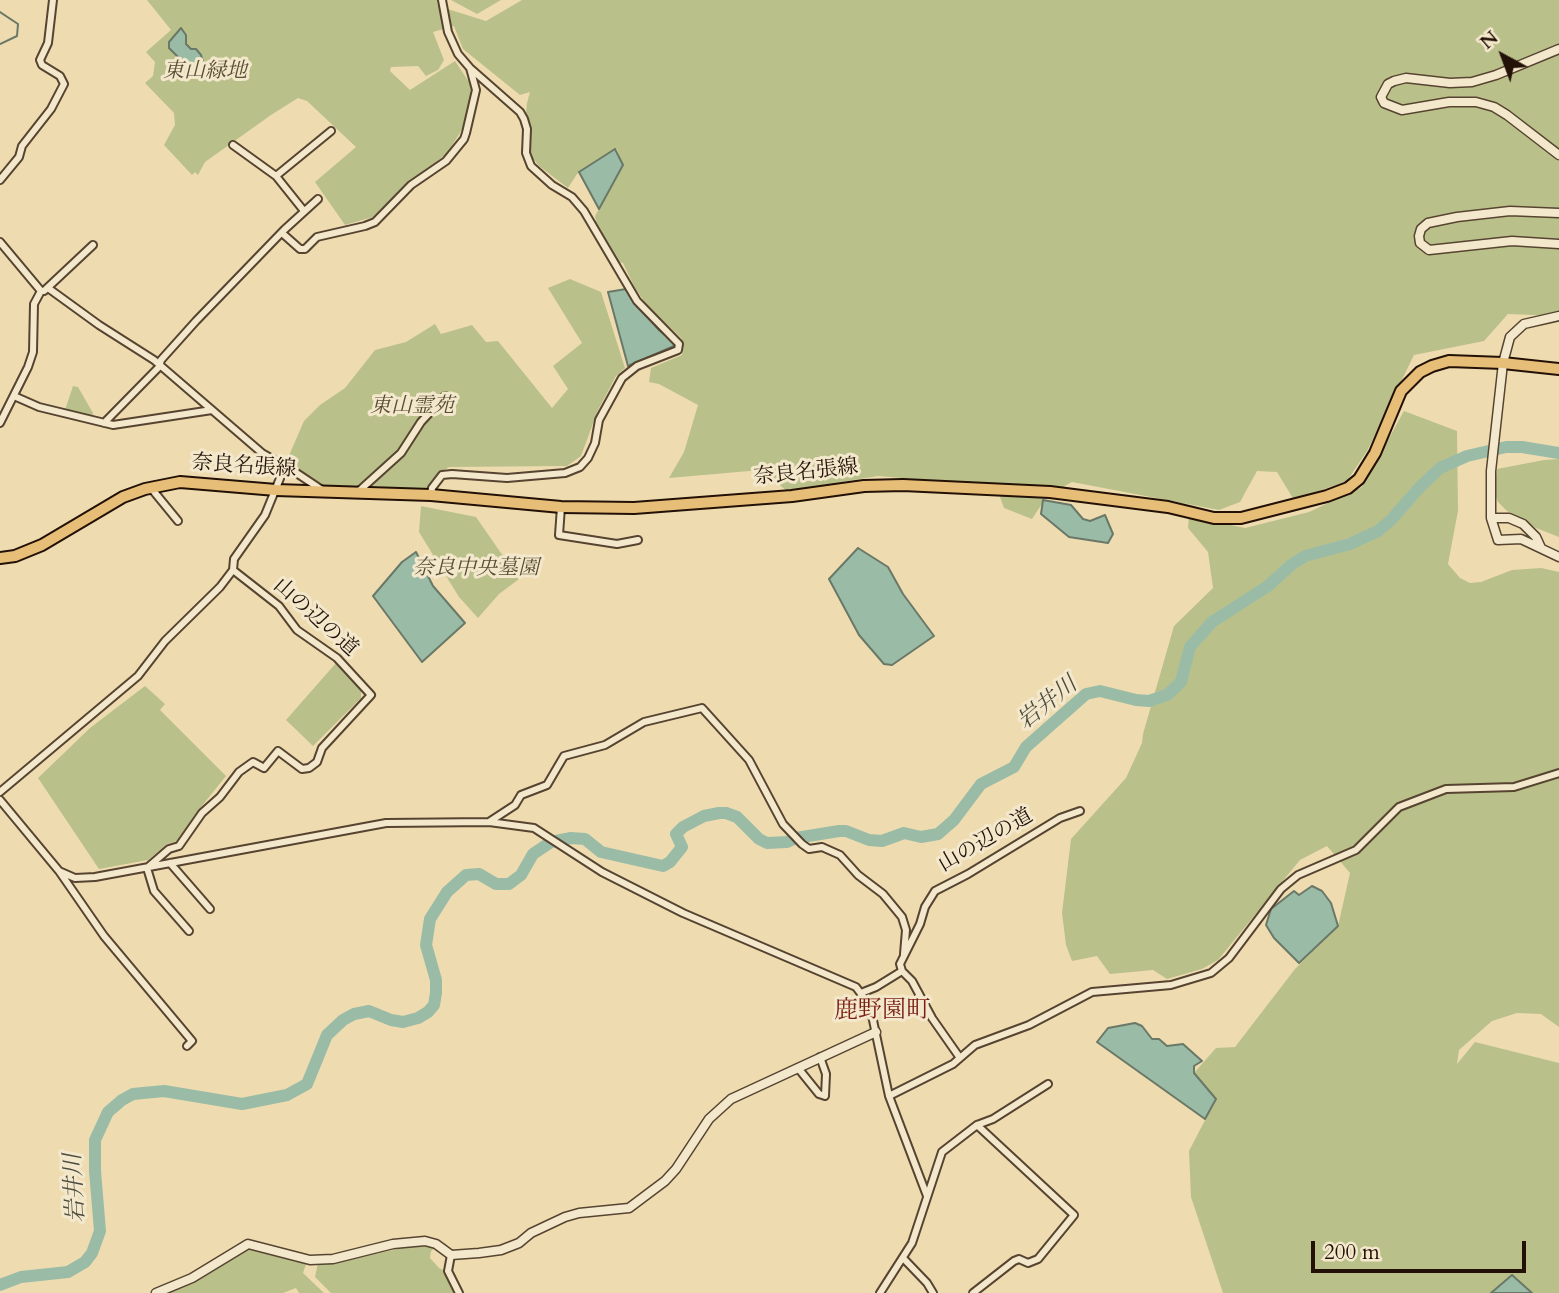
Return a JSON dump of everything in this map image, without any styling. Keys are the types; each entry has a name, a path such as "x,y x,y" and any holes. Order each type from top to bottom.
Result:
{"main road":[{"name":"奈良名張線","path":"0,558 15,556 43,545 123,497 180,482 276,490 431,495 561,507 634,508 792,496 864,486 902,485 1050,492 1168,506 1214,518 1241,518 1348,488 1359,479 1374,453 1401,391 1420,372 1432,366 1449,361 1559,369"}],"street":[{"path":"0,180 19,157 22,146 51,108 64,84 60,76 42,65 40,60 48,43 53,0"},
{"path":"431,495 432,488 442,475 507,478 565,473 580,467 588,458 595,443 599,420 622,378 637,366 678,350 679,344 637,301 584,211 572,197 531,166 526,153 527,129 520,112 458,54 448,32 442,0"},
{"path":"1559,49 1472,82 1450,83 1406,78 1394,81 1388,84 1381,97 1384,103 1402,110 1449,102 1476,102 1494,107 1559,155"},
{"path":"282,233 300,249 304,249 317,237 365,226 374,222 411,185 446,161 466,133 476,90 470,68"},
{"path":"276,176 331,131"},
{"path":"233,145 276,176 304,211"},
{"path":"104,423 160,364 195,321 318,199"},
{"path":"1559,213 1510,211 1457,216 1428,223 1421,229 1419,236 1420,243 1429,250 1512,241 1559,244"},
{"path":"0,242 45,289 160,364 244,440 323,491"},
{"path":"0,423 33,352 34,304 45,289 93,245"},
{"path":"1559,316 1532,321 1518,328 1510,337 1503,363 1491,471 1491,517 1498,540 1521,539 1559,557"},
{"path":"14,396 39,407 113,425 212,410"},
{"path":"359,491 401,453 421,422 445,396"},
{"path":"0,792 138,676 165,641 220,587 233,570 234,559 264,516 285,467"},
{"path":"151,488 178,521"},
{"path":"561,507 559,535 617,544 638,540"},
{"path":"1491,517 1509,518 1523,524 1536,537 1541,549"},
{"name":"山の辺の道","path":"147,868 169,849 179,846 202,813 220,797 239,772 253,762 264,768 278,751 302,769 317,762 322,748 371,695 337,658 297,629 279,606 233,570"},
{"path":"489,822 515,805 521,795 547,785 564,756 605,745 644,722 702,708 749,760 783,824 802,844 809,849 822,847 840,855 883,894 902,917 905,930 904,954 900,964 902,971 912,981 932,1018 960,1058"},
{"path":"889,1096 953,1064 975,1045 1029,1024 1091,992 1171,985 1211,973 1228,958 1281,889 1298,875 1356,850 1399,807 1446,789 1514,787 1559,773"},
{"path":"0,800 59,871 103,936 192,1041 187,1046"},
{"name":"山の辺の道","path":"904,954 935,891 1059,818 1080,811"},
{"path":"59,871 75,878 95,877 386,823 489,822 534,828 602,872 684,913 856,987 870,1006 889,1096 927,1196"},
{"path":"170,863 210,909"},
{"path":"147,868 155,891 189,931"},
{"path":"861,993 902,971"},
{"path":"156,1293 192,1278 248,1244 310,1260 333,1259 393,1244 425,1241 436,1244 452,1255 501,1250 519,1243 531,1233 579,1213 629,1208 665,1181 709,1119 731,1099 876,1032"},
{"path":"798,1068 819,1094 825,1096 826,1074 820,1057"},
{"path":"880,1293 912,1243 942,1152 977,1125 993,1119 1048,1084"},
{"path":"973,1293 1014,1261 1019,1259 1028,1263 1038,1259 1074,1215 977,1125"},
{"path":"452,1255 448,1272 459,1293"},
{"path":"903,1258 933,1293"}],"green space":[{"name":"東山緑地","path":"147,0 437,0 438,6 486,21 522,0 1559,0 1559,316 1508,314 1484,341 1414,355 1367,451 1347,481 1294,500 1277,472 1257,471 1240,502 1219,510 1072,482 1047,496 1032,519 1004,508 996,486 878,476 787,491 761,470 669,478 684,452 698,405 659,384 649,382 651,368 682,355 682,339 647,305 623,263 609,261 600,246 595,216 623,166 617,149 577,174 568,188 539,166 523,146 530,92 520,95 463,49 454,26 433,32 444,60 438,70 426,76 418,66 391,67 390,71 410,90 455,61 473,88 466,123 448,152 373,217 345,225 315,182 356,147 307,101 298,98 271,115 205,162 198,175 195,172 192,175 164,145 175,125 174,113 145,83 153,76 155,62 146,52 171,30"},
{"path":"451,0 501,0 477,14"},
{"name":"東山霊苑","path":"570,279 601,292 625,368 616,376 598,410 581,456 567,466 449,467 425,492 377,486 323,487 287,460 304,421 320,405 345,388 375,350 406,342 435,324 441,334 472,325 486,342 498,341 552,408 568,389 553,366 582,343 548,288"},
{"path":"73,386 78,387 93,413 92,417 65,410"},
{"path":"1404,411 1457,431 1458,511 1448,564 1460,578 1470,583 1481,582 1512,570 1541,568 1559,572 1559,1027 1541,1014 1517,1013 1492,1021 1459,1050 1457,1064 1475,1042 1559,1063 1559,1293 1532,1293 1512,1275 1491,1293 1223,1293 1191,1197 1189,1151 1216,1099 1194,1073 1216,1048 1235,1047 1295,969 1338,926 1350,873 1327,846 1300,860 1218,960 1202,969 1167,979 1153,970 1110,974 1097,956 1072,961 1066,945 1062,913 1071,839 1126,778 1142,743 1174,626 1213,588 1208,552 1188,528 1189,516 1245,528 1309,512 1362,487"},
{"path":"1559,459 1559,537 1536,528 1507,511 1498,502 1494,491 1497,469"},
{"name":"奈良中央墓園","path":"421,506 476,517 519,579 499,594 478,618 459,597 419,532"},
{"path":"336,663 361,691 361,698 313,746 286,720"},
{"path":"145,686 165,704 160,710 226,776 177,841 167,844 148,860 99,869 38,778 90,728"},
{"path":"425,1243 436,1247 431,1251 430,1258 445,1271 457,1293 331,1293 315,1277 318,1263 340,1262"},
{"path":"251,1247 306,1264 303,1273 324,1293 299,1293 296,1288 283,1293 165,1293"}],"shaded area":[{"path":"181,28 186,35 186,44 201,55 203,62 197,66 184,63 169,48 169,42"},
{"path":"615,149 623,165 599,209 579,172"},
{"path":"626,289 637,306 675,343 674,346 628,366 608,292"},
{"path":"1043,500 1071,505 1083,519 1090,521 1105,515 1113,534 1108,543 1069,537 1041,514"},
{"path":"858,548 888,567 903,594 934,636 892,665 884,664 859,635 829,579"},
{"path":"416,552 433,586 465,623 422,662 373,596 402,562"},
{"path":"1312,886 1322,891 1331,903 1338,926 1299,963 1274,938 1266,925 1271,909 1294,891 1299,895"},
{"path":"1135,1023 1142,1026 1152,1039 1159,1039 1167,1046 1183,1044 1202,1061 1194,1066 1194,1073 1216,1099 1205,1119 1097,1042 1108,1028"},
{"path":"1512,1275 1532,1293 1491,1293"}],"waterway":[{"path":"0,12 18,24 17,36 0,44"},
{"name":"岩井川","path":"0,1285 21,1277 68,1272 85,1262 92,1253 100,1231 95,1140 108,1112 122,1100 133,1094 164,1091 242,1104 287,1095 307,1084 327,1035 343,1020 369,1011 403,1022 428,1012 434,1005 436,993 436,980 426,945 430,919 447,892 466,875 479,874 496,884 509,884 521,875 533,854 551,842 571,838 585,839 601,852 663,866 670,862 682,847 676,834 683,827 704,816 719,813 737,817 759,839 767,843 787,842 839,831 882,841 904,833 921,837 938,834 954,820 981,784 1014,767 1026,747 1086,694 1100,691 1149,701 1167,695 1181,682 1190,647 1212,622 1268,586 1305,556 1350,544 1378,531 1440,468 1467,456 1506,447 1559,453"}],"district":[{"name":"鹿野園町","path":"882,1011"}]}
